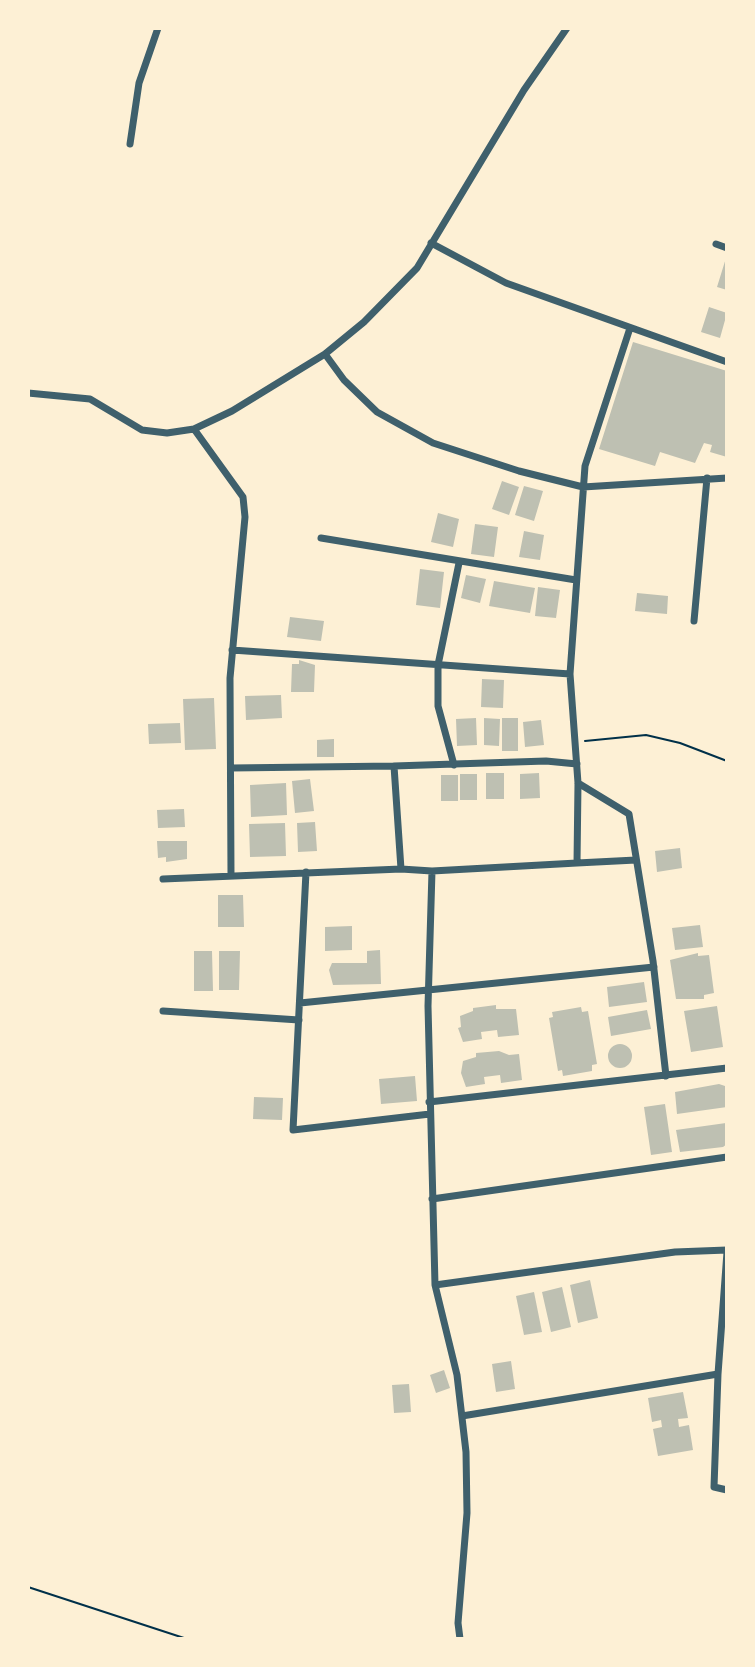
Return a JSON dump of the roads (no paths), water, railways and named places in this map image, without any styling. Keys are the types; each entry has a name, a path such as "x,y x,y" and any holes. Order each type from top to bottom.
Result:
{"street":[{"path":"130,144 139,83 158,28"},
{"path":"28,393 90,399 142,430 167,433 194,429 273,388 325,354 364,322 417,268 524,90 567,28"},
{"path":"431,243 506,283 727,362"},
{"path":"716,244 727,248"},
{"path":"577,863 578,783 570,674 585,466 630,328"},
{"path":"325,354 344,380 377,412 433,443 583,487 727,478"},
{"path":"194,429 243,497 245,517 232,650 231,875"},
{"path":"694,621 707,478"},
{"path":"321,538 576,580"},
{"path":"454,765 438,706 438,665 459,563"},
{"path":"232,650 570,674"},
{"path":"231,768 546,761 577,764"},
{"path":"394,766 401,869"},
{"path":"578,783 629,814 654,967 666,1076"},
{"path":"163,879 401,869 432,871 636,860"},
{"path":"432,871 428,990 435,1285 457,1375 462,1416 467,1513 458,1623 460,1639"},
{"path":"306,872 293,1130 430,1114"},
{"path":"300,1003 654,967"},
{"path":"163,1011 299,1020"},
{"path":"429,1102 727,1068"},
{"path":"432,1199 727,1157"},
{"path":"435,1285 675,1252 727,1251 714,1487 727,1490"},
{"path":"462,1416 718,1374"}]}
